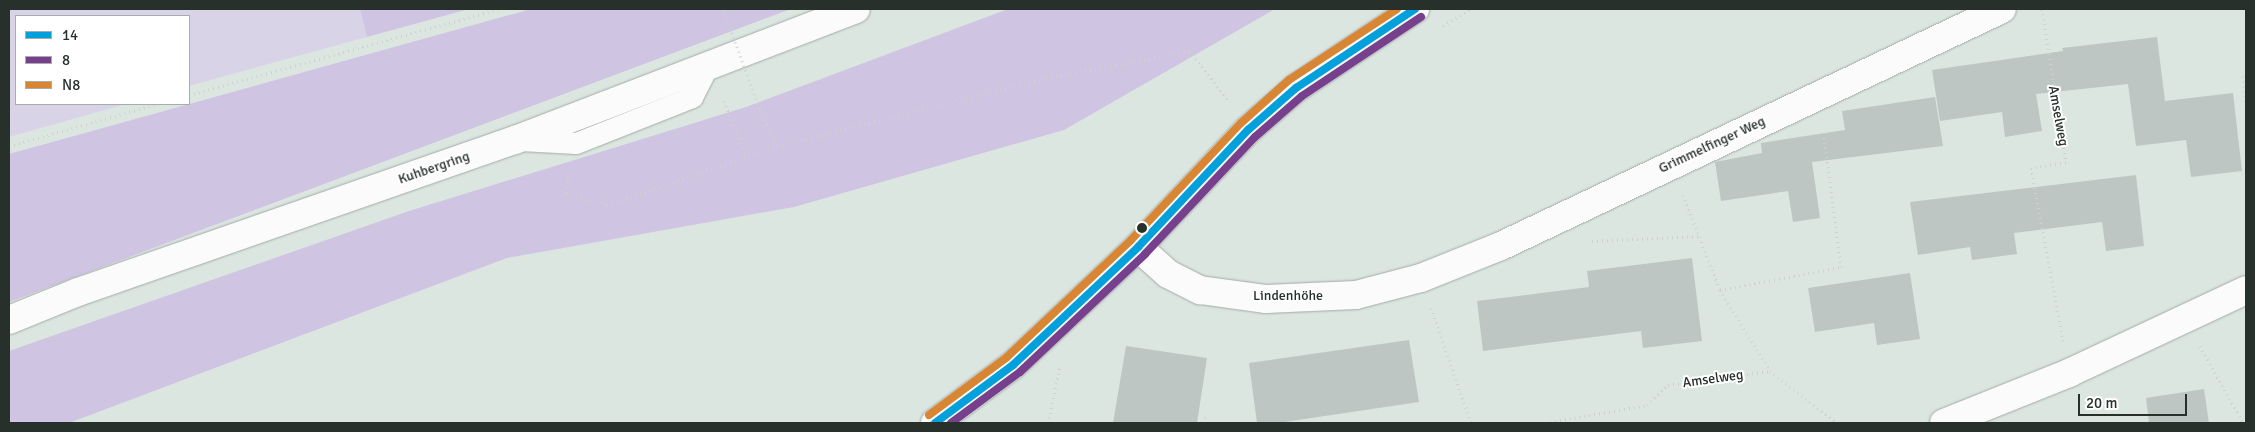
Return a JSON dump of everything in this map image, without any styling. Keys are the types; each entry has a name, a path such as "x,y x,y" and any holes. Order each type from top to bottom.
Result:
{"street":[{"name":"Kuhbergring","path":"9,320 78,292 515,140 856,9"},
{"path":"941,422 1013,366 1138,247 1248,130 1296,88 1415,9"},
{"name":"Grimmelfinger Weg","path":"1420,278 1501,246 2002,9"},
{"name":"Lindenhöhe","path":"1138,247 1168,274 1200,290 1266,298 1356,295 1420,278"},
{"path":"1944,423 2069,373 2246,290"}],"path":[{"path":"190,95 500,9"},
{"path":"723,9 760,110 777,146"},
{"name":"Amselweg","path":"2042,9 2066,162 2031,168 2058,313"},
{"path":"569,169 566,193 607,205 777,146 1041,79 1189,51 1221,88 1248,130"},
{"path":"2246,75 2243,76 2246,104"},
{"path":"721,94 746,156"},
{"path":"9,146 153,105"},
{"path":"1720,290 1841,267 1825,144"},
{"path":"1670,165 1720,290 1770,371 1837,423"},
{"path":"1590,241 1699,236"},
{"path":"1420,278 1471,423"},
{"path":"2208,364 2243,423"},
{"name":"Amselweg","path":"1545,423 1647,405 1668,385 1770,371"},
{"path":"1204,423 1206,415"}],"shaded area":[{"path":"9,9 360,9 367,37 190,86 190,15 15,15 15,105 122,105 9,137"},
{"path":"360,9 469,9 367,37"},
{"path":"531,9 791,9 9,302 9,154"},
{"path":"1008,9 1275,9 1064,130 794,207 507,258 69,423 9,423 9,351 409,211 746,107"}],"building":[{"path":"2157,37 2165,101 2233,93 2242,171 2191,177 2186,140 2136,146 2128,84 2036,94 2042,131 2005,137 2002,112 1940,121 1932,70 2063,51 2062,48"},
{"path":"1935,97 1943,146 1812,162 1820,218 1793,222 1788,191 1721,201 1715,162 1762,153 1761,143 1845,130 1842,111"},
{"path":"2136,175 2144,246 2106,251 2102,222 2014,233 2017,254 1972,260 1970,247 1918,255 1910,202"},
{"path":"1692,258 1702,341 1643,348 1641,331 1483,351 1477,301 1589,287 1587,271"},
{"path":"1910,273 1920,339 1877,345 1874,323 1815,332 1808,288"},
{"path":"1409,340 1419,402 1278,423 1257,423 1249,363"},
{"path":"1126,346 1207,358 1197,423 1113,423"},
{"path":"2204,389 2209,423 2149,423 2146,398"}],"transit line":[{"name":"N8","path":"929,415 1007,357 1131,240 1241,123 1289,80 1397,9"},
{"name":"14","path":"935,423 1013,365 1138,247 1248,130 1296,88 1415,9"},
{"name":"8","path":"951,423 1020,372 1145,254 1255,137 1302,96 1421,17"}]}
